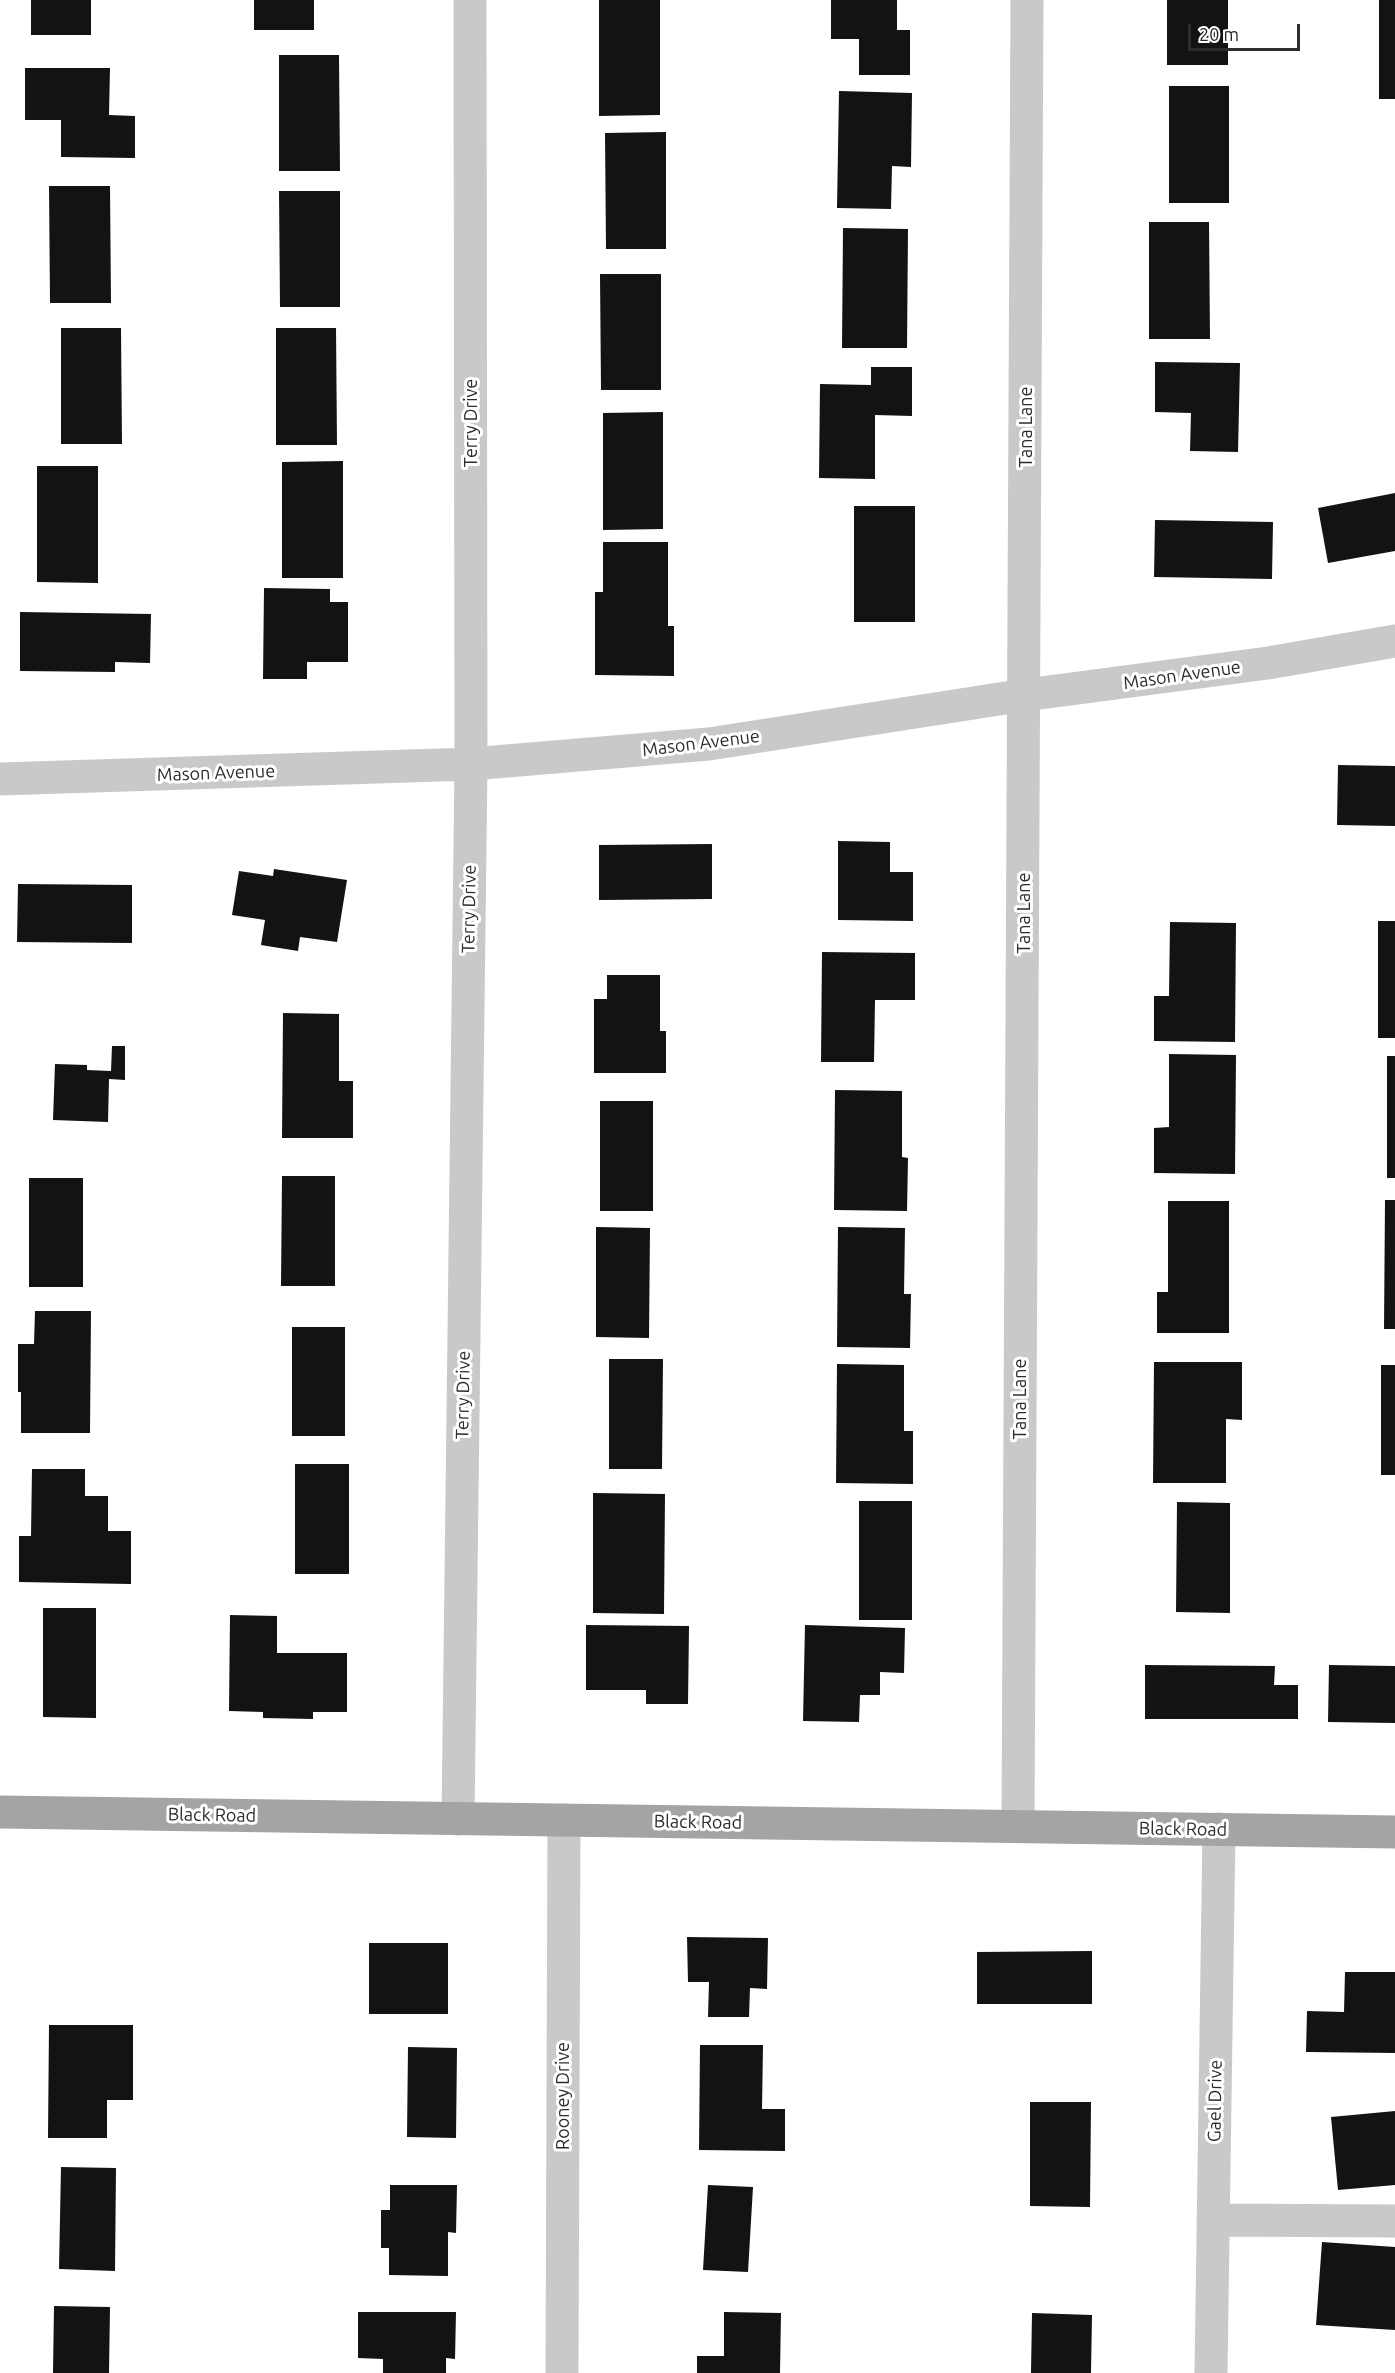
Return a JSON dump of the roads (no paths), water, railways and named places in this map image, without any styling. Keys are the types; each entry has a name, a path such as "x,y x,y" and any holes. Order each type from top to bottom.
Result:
{"main road":[{"name":"Black Road","path":"0,1812 1395,1832"}],"street":[{"name":"Terry Drive","path":"458,1819 471,764 470,0"},
{"name":"Tana Lane","path":"1018,1826 1027,0"},
{"name":"Mason Avenue","path":"0,779 471,764 709,744 1025,695 1268,663 1395,641"},
{"name":"Rooney Drive","path":"562,2373 564,1820"},
{"name":"Gael Drive","path":"1211,2373 1219,1829"},
{"path":"1213,2220 1395,2222"}]}
